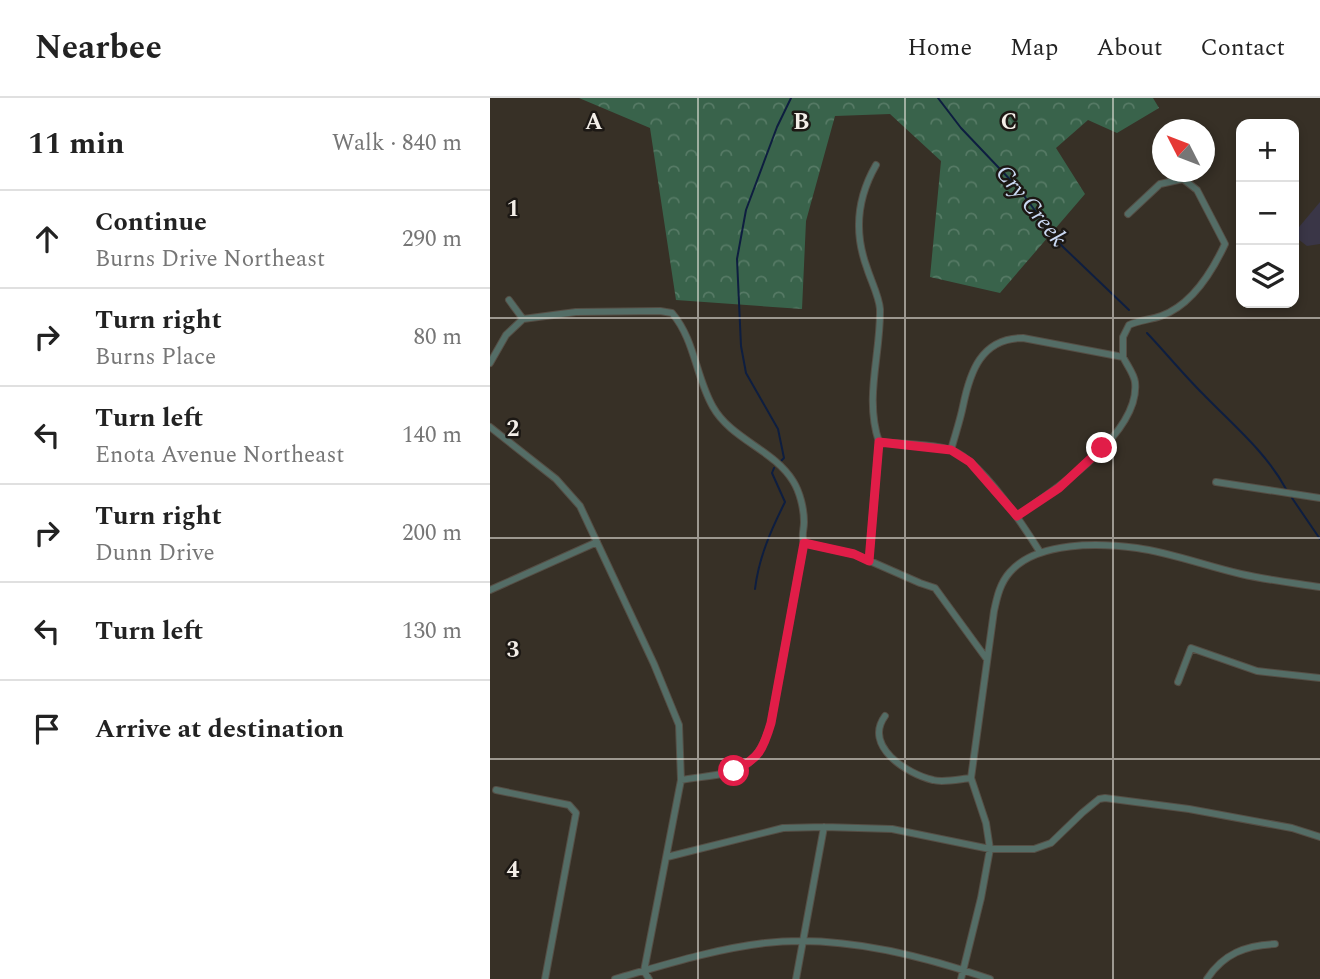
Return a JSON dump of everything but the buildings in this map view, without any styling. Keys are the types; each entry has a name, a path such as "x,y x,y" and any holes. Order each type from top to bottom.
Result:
{"street":[{"path":"869,561 879,442 873,425 873,393 880,304 864,261 858,235 864,186 876,165"},
{"path":"1128,214 1164,182"},
{"path":"1017,516 1059,488 1118,430 1133,404 1135,381 1123,357 1123,337 1129,326 1161,316 1183,304 1218,262 1226,244 1197,190 1186,182"},
{"path":"509,300 523,319"},
{"path":"490,363 506,335 523,319 576,312 672,313 684,332 713,408 735,431 784,470 793,482 803,513 804,543 771,723 764,747 757,756 734,771 681,780"},
{"path":"951,450 973,368 985,352 995,345 1006,340 1023,338 1123,357"},
{"path":"490,427 556,479 580,506 679,725 681,780 644,971 649,979"},
{"path":"879,442 951,450 970,462 1017,516 1040,552"},
{"path":"1216,482 1320,498"},
{"path":"490,590 597,542"},
{"path":"804,543 854,554 935,588 986,659"},
{"path":"961,979 990,849 986,823 971,778 986,659 1000,586 1011,570 1040,552 1051,549 1091,546 1138,548 1241,574 1320,587"},
{"path":"1178,682 1191,648 1257,671 1320,678"},
{"path":"885,716 880,723 880,743 897,761 934,781 971,778"},
{"path":"496,790 569,806 576,813 545,979"},
{"path":"667,857 783,828 824,827 892,829 990,849 1018,851 1045,846 1099,799 1105,798 1228,816 1292,828 1320,837"},
{"path":"796,979 824,827"},
{"path":"615,979 735,947 768,942 825,942 897,951 990,979"},
{"path":"1207,979 1220,962 1230,955 1255,946 1275,944"}],"shaded area":[{"path":"1320,202 1320,244 1307,246 1299,240 1299,227"}],"green space":[{"path":"579,98 1153,98 1159,108 1117,133 1088,120 1056,148 1085,194 1000,293 930,277 941,161 890,114 835,116 806,221 802,309 676,300 650,128"}],"waterway":[{"path":"781,461 784,458 778,429 746,373 741,346 737,259 746,210 777,127 791,98"},
{"name":"Cry Creek","path":"938,98 961,128 1019,189 1060,244 1129,310"},
{"name":"Cry Creek","path":"1147,333 1259,451 1286,489"},
{"path":"755,589 766,544 785,502 772,473 774,468"},
{"name":"Cry Creek","path":"1292,498 1320,539"}],"route":[{"path":"734,771 747,764 764,747 797,591 804,543 854,554 869,561 879,442 951,450 970,462 1017,516 1059,488 1102,448"}]}
